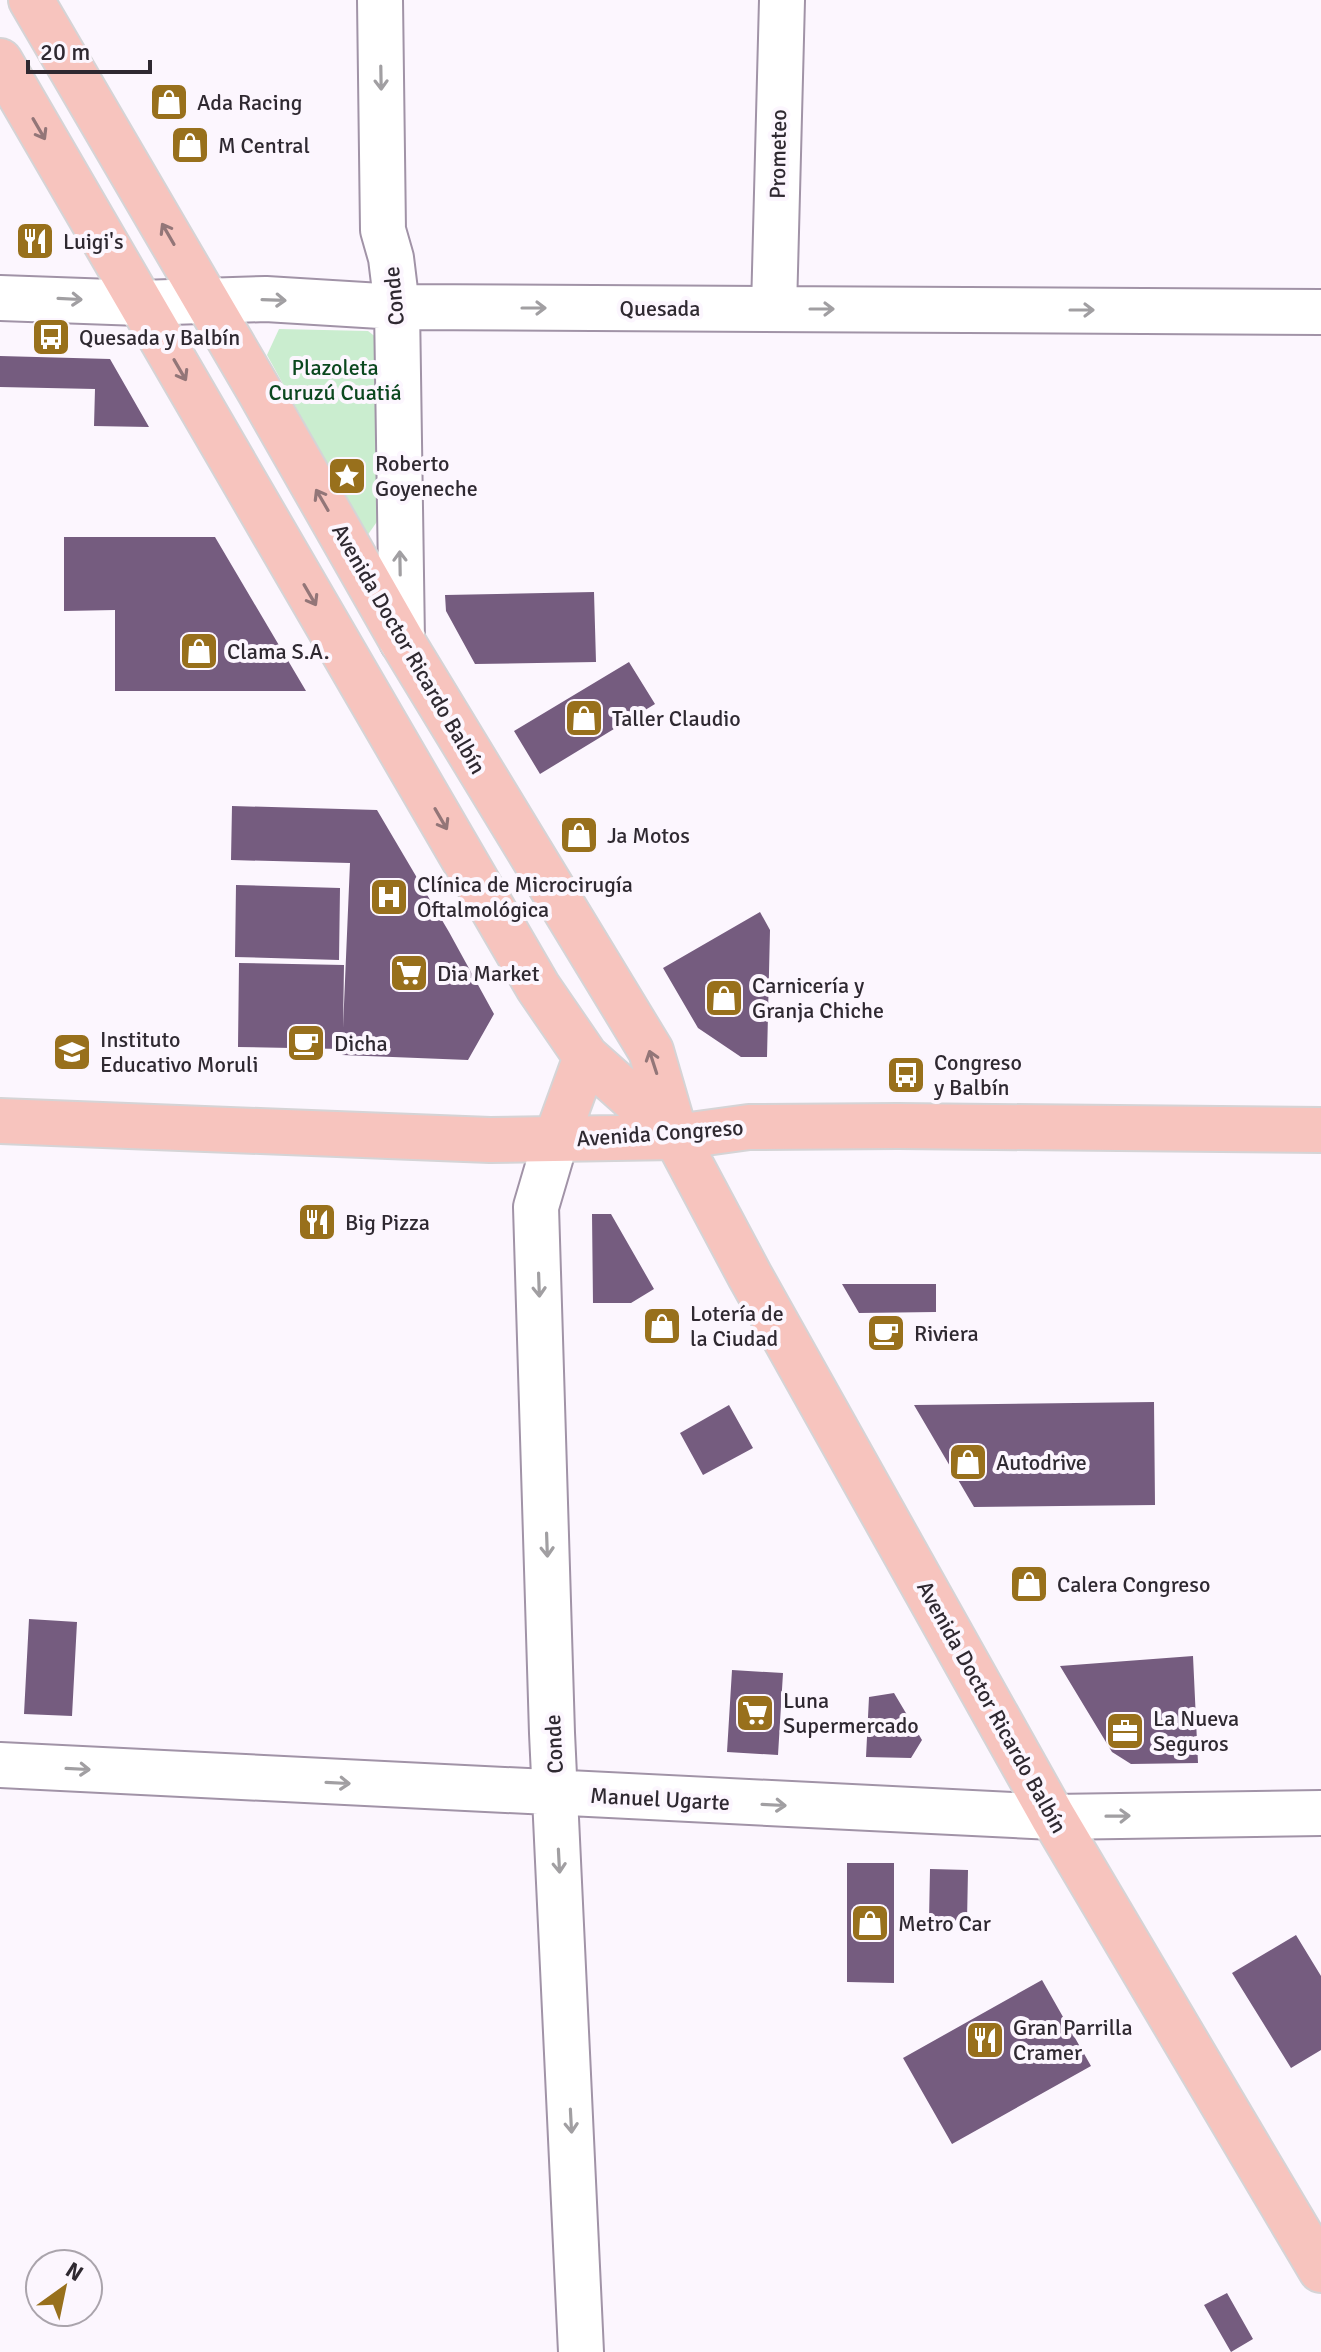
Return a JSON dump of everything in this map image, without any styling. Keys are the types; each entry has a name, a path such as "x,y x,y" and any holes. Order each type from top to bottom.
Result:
{"main road":[{"name":"Avenida Doctor Ricardo Balbín","path":"31,0 402,641 651,1051 676,1137 750,1276 1053,1817 1321,2270"},
{"name":"Avenida Doctor Ricardo Balbín","path":"0,61 538,987 586,1057 676,1137"},
{"path":"556,1139 586,1057"},
{"name":"Avenida Congreso","path":"0,1121 490,1140 676,1137 749,1127 1321,1130"}],"street":[{"name":"Conde","path":"380,0 383,230 391,258 397,307 402,641"},
{"name":"Prometeo","path":"774,309 782,0"},
{"name":"Quesada","path":"0,298 140,303 266,299 397,307 1321,312"},
{"name":"Conde","path":"556,1139 536,1207 556,1795 581,2352"},
{"name":"Manuel Ugarte","path":"0,1765 556,1795 1053,1817 1321,1813"}],"green space":[{"name":"Plazoleta Curuzú Cuatiá","path":"279,329 368,331 381,341 385,510 367,536 267,355"}],"building":[{"path":"0,356 110,359 149,427 94,426 95,389 0,387"},
{"name":"Clama S.A.","path":"64,537 215,537 306,691 115,691 115,610 64,611"},
{"path":"594,592 596,662 475,664 446,611 445,595"},
{"name":"Taller Claudio","path":"629,662 655,704 540,774 514,731"},
{"path":"232,806 377,810 494,1014 468,1060 342,1055 342,1049 238,1047 239,963 344,965 343,1028 350,863 231,860"},
{"path":"236,885 340,888 339,960 235,957"},
{"name":"Carnicería y Granja Chiche","path":"760,912 770,930 767,1057 741,1057 698,1028 663,968"},
{"path":"592,1214 611,1214 654,1289 631,1303 593,1303"},
{"path":"842,1284 936,1284 936,1312 859,1313"},
{"path":"1154,1402 1155,1505 974,1507 914,1405"},
{"path":"729,1405 753,1448 703,1475 680,1433"},
{"path":"29,1619 77,1622 72,1716 24,1714"},
{"path":"1193,1656 1198,1763 1131,1764 1112,1752 1060,1666"},
{"name":"Luna Supermercado","path":"732,1670 783,1673 778,1755 727,1752"},
{"path":"894,1693 922,1740 911,1758 866,1757 869,1697"},
{"name":"Metro Car","path":"847,1863 894,1863 894,1983 847,1982"},
{"path":"930,1869 968,1870 967,1922 929,1921"},
{"path":"1296,1935 1321,1976 1321,2050 1291,2068 1232,1973"},
{"path":"1042,1980 1091,2066 952,2144 903,2058"},
{"path":"1227,2293 1253,2339 1231,2352 1204,2305"}],"place":[{"name":"Ada Racing","path":"169,102"},
{"name":"M Central","path":"190,145"},
{"name":"Luigi's","path":"35,241"},
{"name":"Quesada y Balbín","path":"51,337"},
{"name":"Roberto Goyeneche","path":"347,476"},
{"name":"Clama S.A.","path":"199,651"},
{"name":"Taller Claudio","path":"584,718"},
{"name":"Ja Motos","path":"579,835"},
{"name":"Clínica de Microcirugía Oftalmológica","path":"389,897"},
{"name":"Dia Market","path":"409,973"},
{"name":"Carnicería y Granja Chiche","path":"724,998"},
{"name":"Dicha","path":"306,1043"},
{"name":"Instituto Educativo Moruli","path":"72,1052"},
{"name":"Congreso y Balbín","path":"906,1075"},
{"name":"Big Pizza","path":"317,1222"},
{"name":"Lotería de la Ciudad","path":"662,1326"},
{"name":"Riviera","path":"886,1333"},
{"name":"Autodrive","path":"968,1462"},
{"name":"Calera Congreso","path":"1029,1584"},
{"name":"Luna Supermercado","path":"755,1713"},
{"name":"La Nueva Seguros","path":"1125,1731"},
{"name":"Metro Car","path":"870,1923"},
{"name":"Gran Parrilla Cramer","path":"985,2040"}]}
